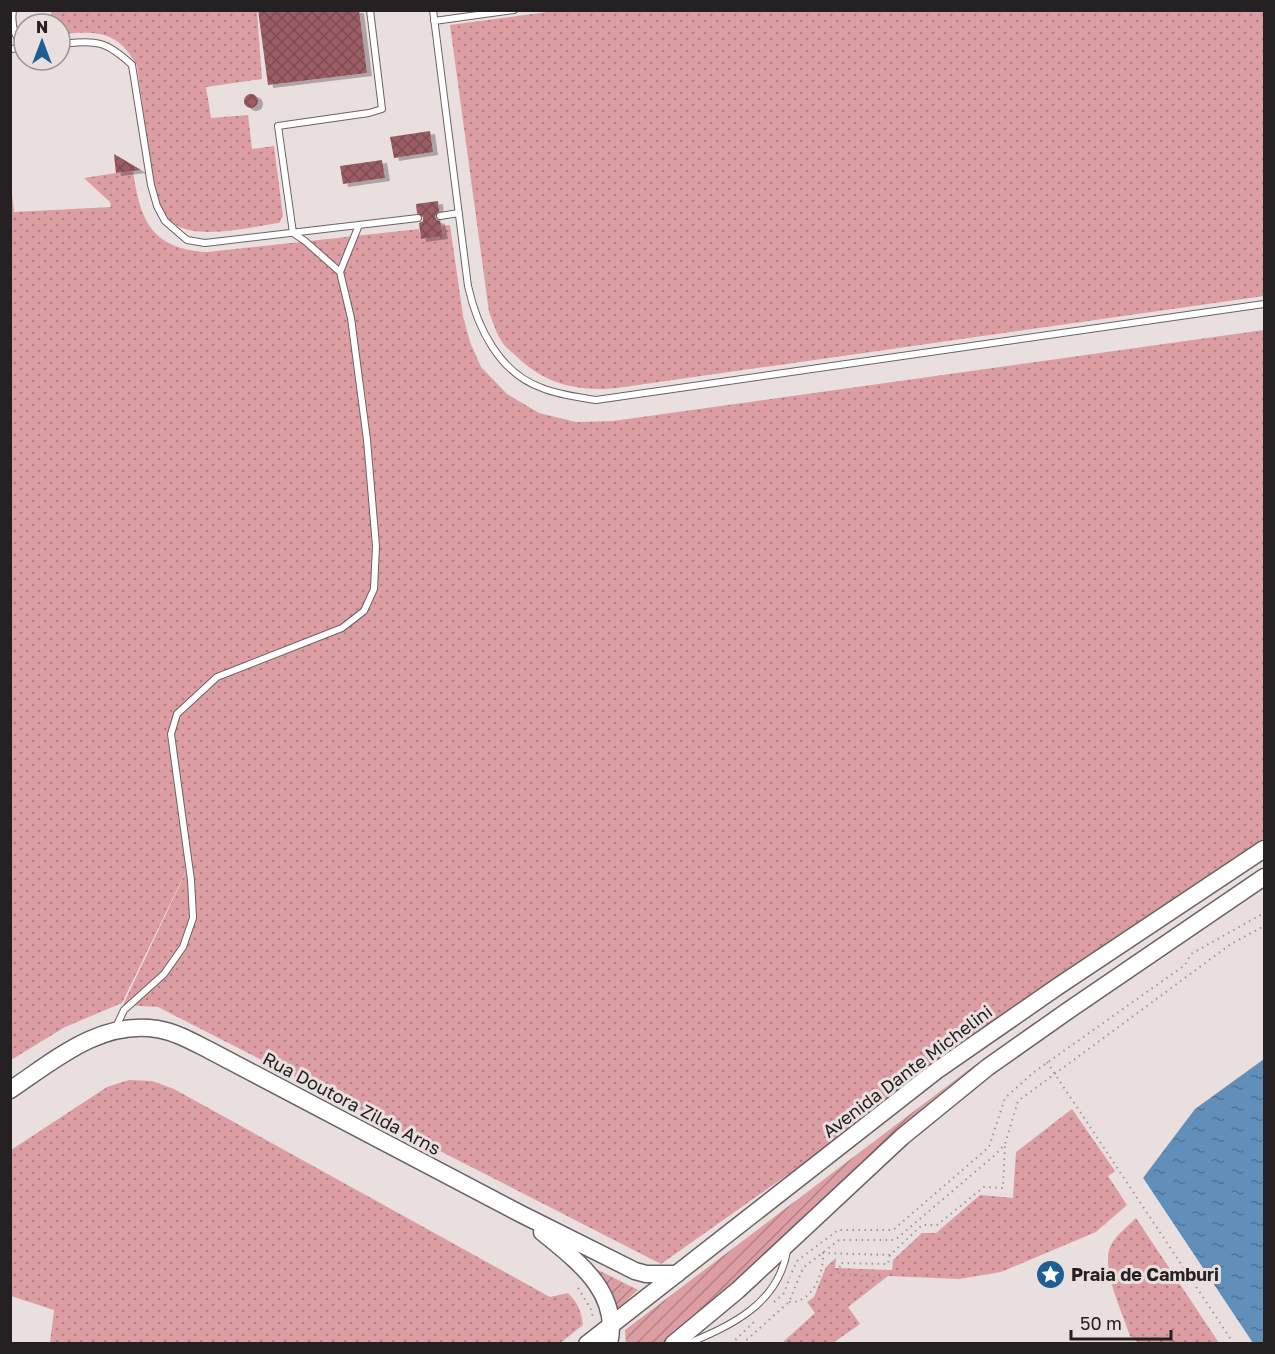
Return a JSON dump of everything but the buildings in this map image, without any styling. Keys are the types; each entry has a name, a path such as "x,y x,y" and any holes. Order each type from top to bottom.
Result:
{"main road":[{"name":"Avenida Dante Michelini","path":"587,1344 936,1071 1264,849"},
{"path":"673,1344 738,1290 902,1137 988,1067 1264,877"},
{"name":"Rua Doutora Zilda Arns","path":"10,1090 85,1041 115,1030 159,1029 188,1040 634,1271 646,1274 677,1274"},
{"path":"521,1214 595,1280 607,1303 611,1324 609,1344"}],"lane":[{"path":"340,272 293,233 278,126 369,113 382,108 370,10"},
{"path":"432,10 468,286 474,312 485,337 500,357 520,376 539,387 564,395 596,400 1264,304"},
{"path":"434,21 514,10"},
{"path":"72,43 99,42 111,47 132,65 151,185 157,206 165,220 187,240 205,243 418,218"},
{"path":"440,216 459,213"},
{"path":"115,1030 124,1010 164,974 183,947 193,918 191,880 171,734 177,714 217,677 342,628 364,611 374,589 376,546 367,440 351,318 340,272 359,225"},
{"path":"687,1344 741,1317 768,1296 779,1279 788,1243"}],"path":[{"path":"768,1308 784,1293 797,1261 838,1230 894,1230 989,1147 1005,1098 1047,1062 1185,964 1191,954 1264,913"},
{"path":"881,1278 839,1273 840,1263 888,1264 890,1254 922,1226 937,1225 984,1187 1003,1188 1005,1144 1018,1101 1231,944 1264,926"},
{"path":"1047,1062 1234,1344"},
{"path":"742,1344 789,1302 803,1269 839,1240 895,1240 1005,1144"},
{"path":"823,1253 890,1254"},
{"path":"789,1302 798,1303 811,1293 824,1264 823,1253"},
{"path":"578,1288 592,1311 593,1325"},
{"path":"731,1344 761,1315"}],"shaded area":[{"path":"257,11 262,79 206,87 211,118 248,115 252,149 274,146 283,216 279,223 239,230 209,232 183,228 173,223 162,211 155,196 137,66 130,54 114,39 96,33 72,34 72,12 51,12"},
{"path":"554,11 1264,11 1264,296 617,388 589,389 562,384 526,365 505,346 489,312 450,25"},
{"path":"114,154 117,173 133,171 140,204 152,229 173,245 188,250 207,252 419,229 421,239 442,235 441,226 450,225 463,316 470,342 481,367 507,394 539,413 576,422 613,421 1264,330 1264,838 661,1264 158,1007 123,1005 202,838 122,1003 65,1027 11,1060 10,177 14,212 111,207 110,202 84,178 116,173"},
{"path":"1035,1022 1038,1027 666,1343 626,1343 625,1330"},
{"path":"129,1080 152,1081 174,1089 550,1297 568,1293 578,1308 583,1325 559,1344 50,1343 54,1310 11,1296 11,1150 107,1087"},
{"path":"1072,1109 1115,1171 1108,1176 1127,1205 1096,1232 1001,1272 959,1279 888,1276 848,1307 860,1324 833,1343 782,1343 815,1313 807,1302 814,1297 826,1267 836,1258 835,1268 892,1270 893,1260 922,1233 936,1233 980,1195 1013,1198 1016,1152"},
{"path":"1136,1218 1219,1343 1139,1343 1130,1336 1111,1282 1108,1259 1109,1250 1114,1241"},
{"path":"596,1269 638,1290 616,1310 594,1272"}],"water":[{"path":"1264,1059 1264,1343 1253,1344 1143,1178 1195,1109"}],"pier":[{"path":"1142,1176 1253,1343 1249,1344 1141,1180"}],"place":[{"name":"Praia de Camburi","path":"1050,1274"}]}
